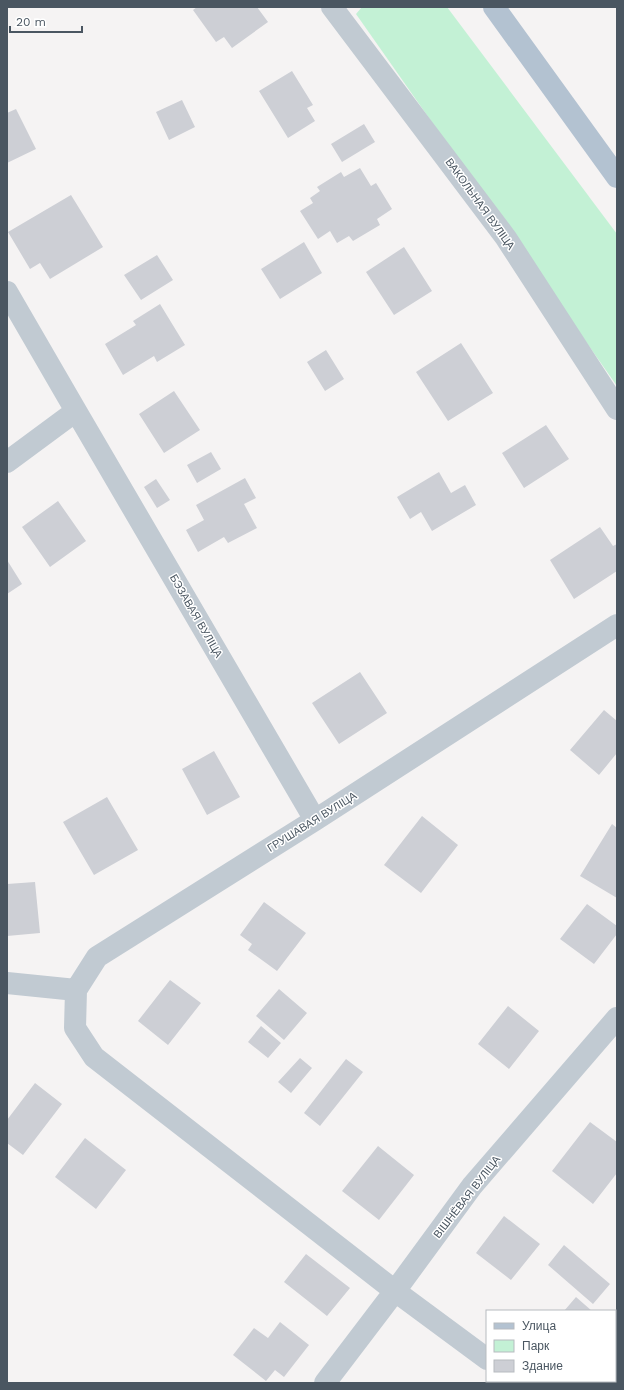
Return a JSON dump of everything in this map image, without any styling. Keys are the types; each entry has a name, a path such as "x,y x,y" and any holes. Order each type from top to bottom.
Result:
{"main road":[{"path":"494,7 617,177"}],"street":[{"name":"ВАКОЛЬНАЯ ВУЛІЦА","path":"332,7 506,238 617,409"},
{"name":"БЭЗАВАЯ ВУЛІЦА","path":"7,292 316,820"},
{"path":"7,462 76,411"},
{"name":"ГРУШАВАЯ ВУЛІЦА","path":"76,990 97,957 316,820 617,625"},
{"path":"7,983 76,990 75,1028 94,1057 395,1291 486,1358"},
{"name":"ВІШНЁВАЯ ВУЛІЦА","path":"325,1383 472,1186 617,1018"}],"green space":[{"path":"362,7 447,7 617,234 617,386 356,14"}],"building":[{"path":"197,7 257,7 268,22 232,48 224,37 216,42 193,10"},
{"path":"292,71 313,105 307,108 315,121 288,138 259,91"},
{"path":"182,100 195,127 169,140 156,112"},
{"path":"16,109 36,149 7,163 7,113"},
{"path":"364,124 375,142 342,162 331,144"},
{"path":"360,168 371,186 376,183 392,209 377,219 380,225 353,241 349,236 337,243 330,231 318,239 300,211 313,203 310,198 320,191 317,187 341,172 344,177"},
{"path":"71,195 103,247 50,279 40,263 30,269 8,232"},
{"path":"304,242 322,273 280,299 261,269"},
{"path":"404,247 432,291 394,315 366,272"},
{"path":"157,255 173,280 141,300 124,275"},
{"path":"160,304 185,345 157,362 154,356 123,375 105,344 136,325 133,321"},
{"path":"461,343 493,393 448,421 416,372"},
{"path":"326,350 344,379 325,391 307,362"},
{"path":"174,391 200,430 164,453 139,414"},
{"path":"546,425 569,459 524,488 502,453"},
{"path":"211,452 221,469 197,483 187,465"},
{"path":"439,472 451,493 465,485 476,505 432,531 421,512 410,519 397,497"},
{"path":"245,478 256,498 244,504 257,528 228,543 224,537 198,552 186,530 204,520 196,505"},
{"path":"156,479 170,500 157,508 144,487"},
{"path":"58,501 86,541 50,567 22,527"},
{"path":"600,527 613,546 617,544 617,571 574,599 550,560"},
{"path":"7,560 22,584 7,594"},
{"path":"360,672 387,713 339,744 312,703"},
{"path":"604,710 617,721 617,753 599,775 570,750"},
{"path":"214,751 240,797 207,815 182,769"},
{"path":"107,797 138,850 94,875 63,822"},
{"path":"422,816 458,845 421,893 384,865"},
{"path":"612,824 617,828 617,898 580,876"},
{"path":"35,882 40,933 7,936 7,884"},
{"path":"264,902 306,933 277,971 248,950 252,944 240,935"},
{"path":"587,904 617,926 617,934 594,964 560,939"},
{"path":"170,980 201,1003 168,1045 138,1021"},
{"path":"279,989 307,1013 284,1040 256,1016"},
{"path":"508,1006 539,1031 509,1069 478,1044"},
{"path":"261,1026 281,1043 268,1058 248,1042"},
{"path":"300,1058 312,1068 291,1093 278,1082"},
{"path":"346,1059 363,1072 320,1126 304,1113"},
{"path":"35,1083 62,1104 23,1155 7,1143 7,1120"},
{"path":"590,1122 617,1142 617,1173 593,1204 552,1171"},
{"path":"85,1138 126,1170 96,1209 55,1177"},
{"path":"378,1146 414,1175 379,1220 342,1191"},
{"path":"504,1216 540,1244 511,1280 476,1253"},
{"path":"564,1245 610,1284 593,1304 548,1265"},
{"path":"306,1254 350,1288 327,1316 284,1282"},
{"path":"576,1297 591,1310 565,1310"},
{"path":"280,1322 309,1345 284,1377 275,1370 266,1381 233,1355 254,1328 268,1338"},
{"path":"617,1367 617,1383 605,1383 616,1382"}]}
